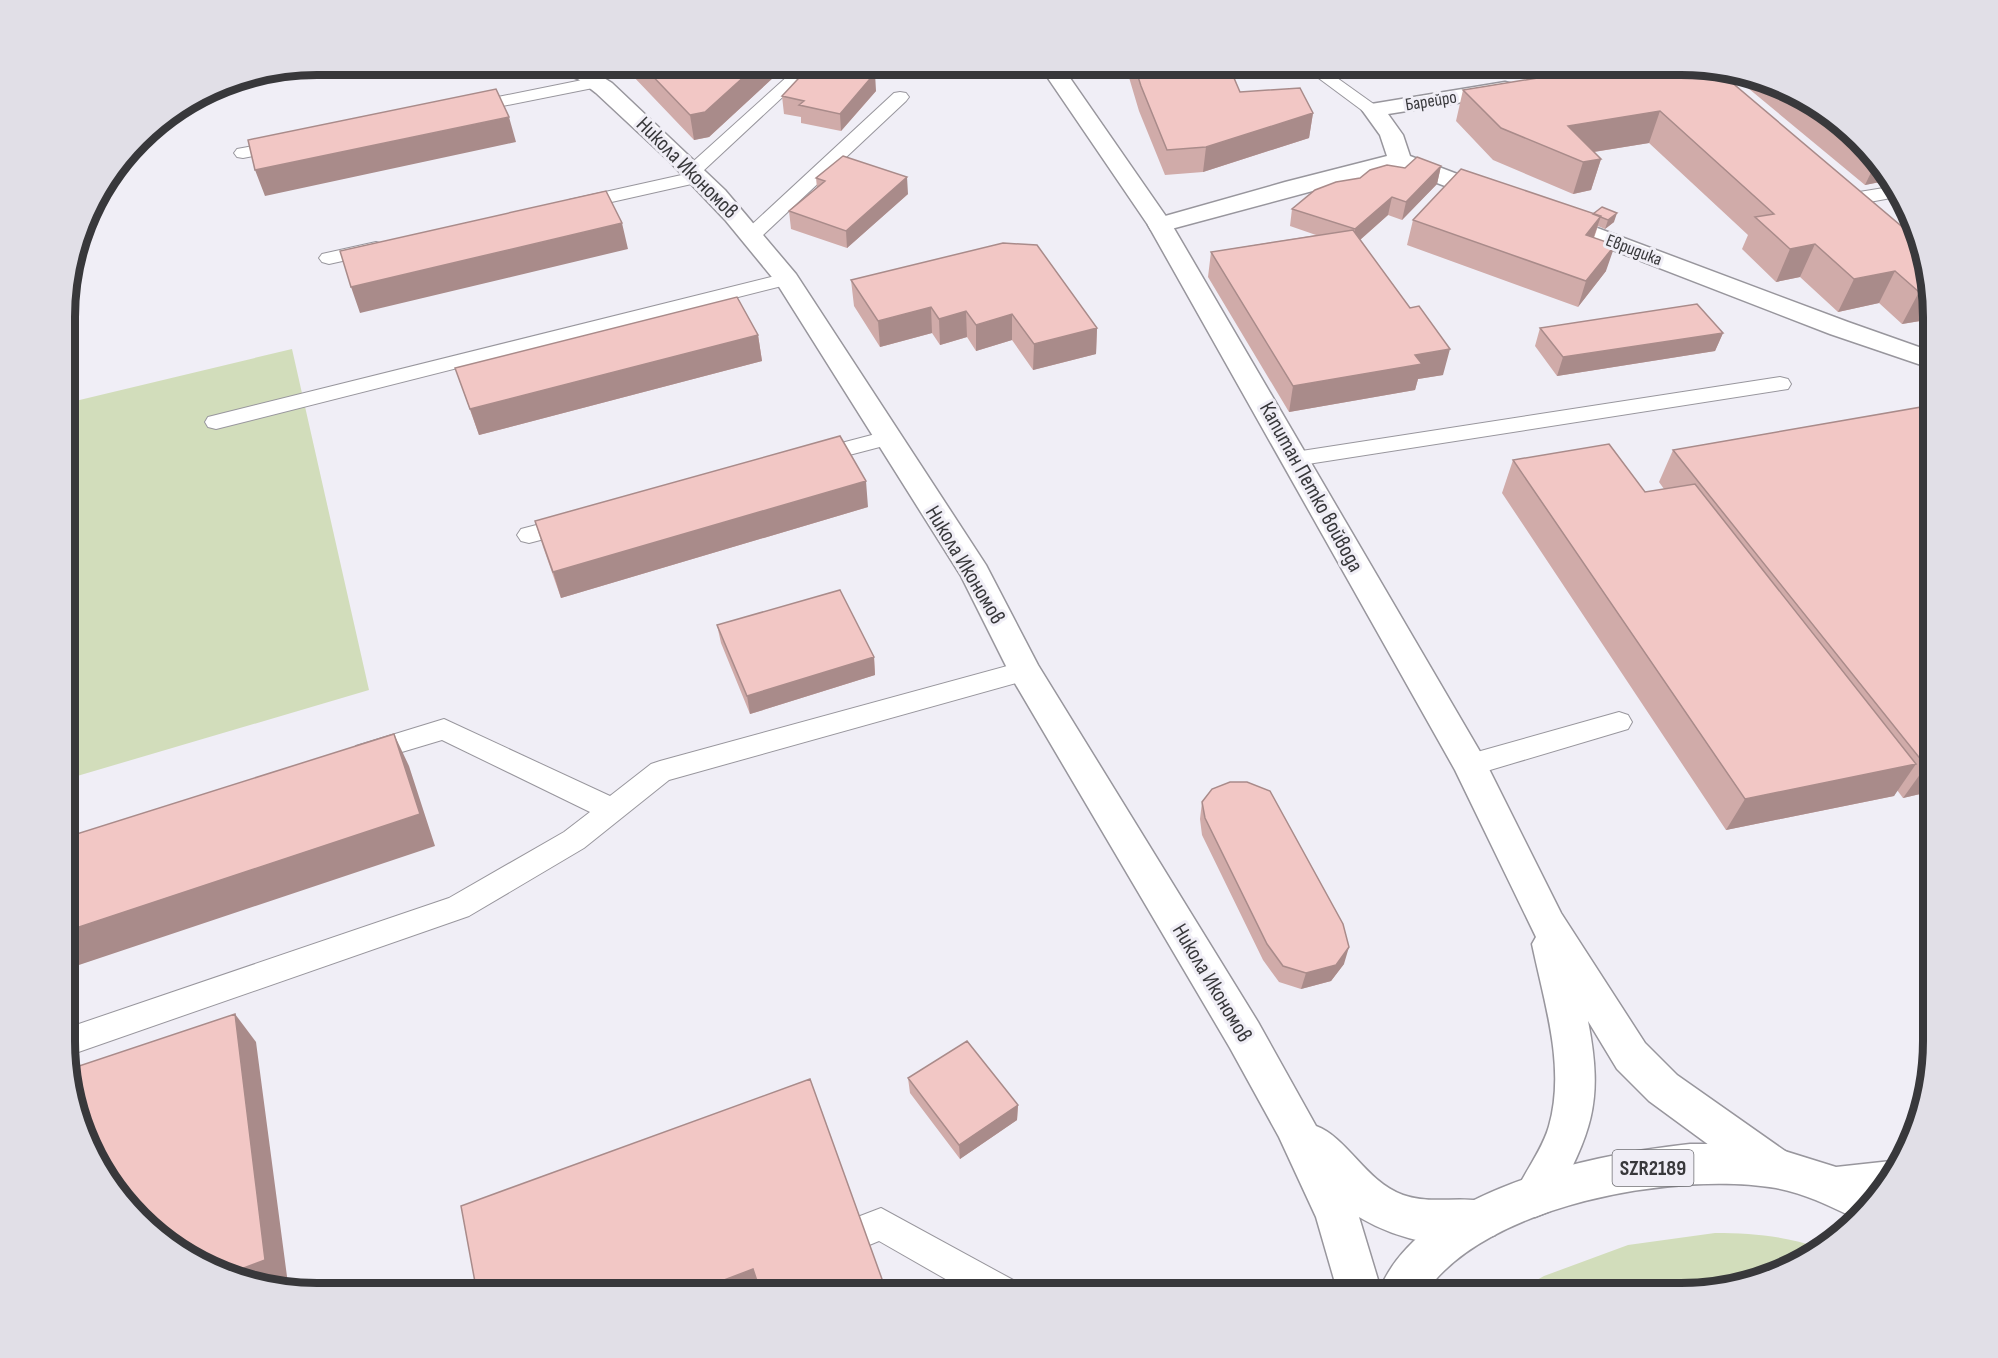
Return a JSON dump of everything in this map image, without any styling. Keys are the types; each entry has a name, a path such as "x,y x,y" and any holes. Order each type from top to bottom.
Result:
{"street":[{"name":"Никола Икономов","path":"590,75 695,174 753,234 787,279 975,573 1025,670 1244,1035 1294,1123 1337,1214 1357,1283"},
{"name":"Капитан Петко войвода","path":"1058,75 1160,225 1470,765 1548,924 1631,1056 1663,1088 1773,1167"},
{"name":"Барейро","path":"1373,110 1526,86"},
{"path":"1160,225 1293,187 1400,160 1391,135 1373,110"},
{"name":"Евридика","path":"1400,160 1839,328 1923,357"},
{"path":"1834,184 1878,220"},
{"name":"Капитан Петко войвода","path":"1535,1196 1570,1127 1576,1088 1575,1064 1548,924"},
{"name":"Никола Икономов","path":"1294,1123 1361,1194 1387,1209 1422,1222 1446,1224 1484,1219"},
{"name":"SZR2189","path":"1405,1283 1428,1257 1455,1236 1484,1219 1535,1196 1584,1181 1644,1169 1706,1164 1773,1167 1806,1175 1853,1195 1873,1187"}],"lane":[{"path":"560,208 695,174 798,75"},
{"path":"1324,75 1373,110"},
{"path":"449,112 597,82"},
{"path":"753,234 900,97"},
{"path":"243,153 300,142"},
{"path":"1853,199 1889,194"},
{"path":"329,258 399,243"},
{"path":"216,422 787,279"},
{"path":"1295,459 1780,384"},
{"path":"795,463 887,438"},
{"path":"529,535 587,519"},
{"path":"75,1039 459,907 574,840 660,772 1025,670"},
{"path":"1470,765 1619,722"},
{"path":"341,760 444,729 612,810"},
{"path":"806,1253 881,1224 984,1283"}],"green space":[{"path":"292,349 369,690 75,777 75,401"},
{"path":"1715,1233 1768,1236 1811,1245 1774,1265 1744,1275 1713,1281 1532,1283 1544,1276 1628,1245"}],"building":[{"path":"652,75 746,75 705,112 690,115"},
{"path":"802,75 873,75 840,114 799,105 804,101 782,96"},
{"path":"1138,75 1233,75 1240,92 1300,88 1313,113 1206,147 1167,150"},
{"path":"1556,75 1681,75 1729,80 1907,231 1915,254 1921,292 1919,292 1895,271 1854,279 1815,244 1790,249 1755,217 1774,214 1660,111 1568,126 1601,159 1583,162 1501,128 1463,90"},
{"path":"496,89 509,117 255,170 248,140"},
{"path":"843,156 907,177 846,231 789,211 825,181 816,178"},
{"path":"1417,157 1441,166 1406,202 1392,197 1355,229 1292,209 1315,190 1336,182 1360,178 1370,170 1387,165 1405,168"},
{"path":"1461,169 1601,216 1586,235 1615,245 1586,281 1413,220"},
{"path":"606,191 622,223 351,287 340,251"},
{"path":"1602,207 1617,213 1608,220 1593,214"},
{"path":"1353,230 1410,308 1419,306 1450,349 1415,355 1422,364 1293,386 1211,252"},
{"path":"1003,243 1037,245 1097,328 1034,344 1012,314 976,325 966,311 939,319 931,307 878,321 851,280"},
{"path":"737,297 758,335 470,409 455,368"},
{"path":"1697,304 1723,333 1563,357 1540,328"},
{"path":"1923,407 1923,762 1673,450"},
{"path":"840,436 866,481 553,572 535,521"},
{"path":"1609,444 1645,492 1695,484 1916,764 1745,799 1513,460"},
{"path":"840,590 874,657 747,696 717,625"},
{"path":"394,734 420,814 75,928 75,834"},
{"path":"1230,782 1247,782 1270,791 1343,924 1349,947 1336,965 1306,973 1283,966 1267,944 1205,818 1202,802 1212,789"},
{"path":"235,1014 265,1260 239,1270 224,1265 182,1242 157,1223 135,1201 107,1162 93,1134 83,1104 77,1067"},
{"path":"967,1041 1018,1105 959,1145 908,1078"},
{"path":"810,1079 883,1283 758,1283 753,1269 716,1283 475,1283 461,1206"}]}
